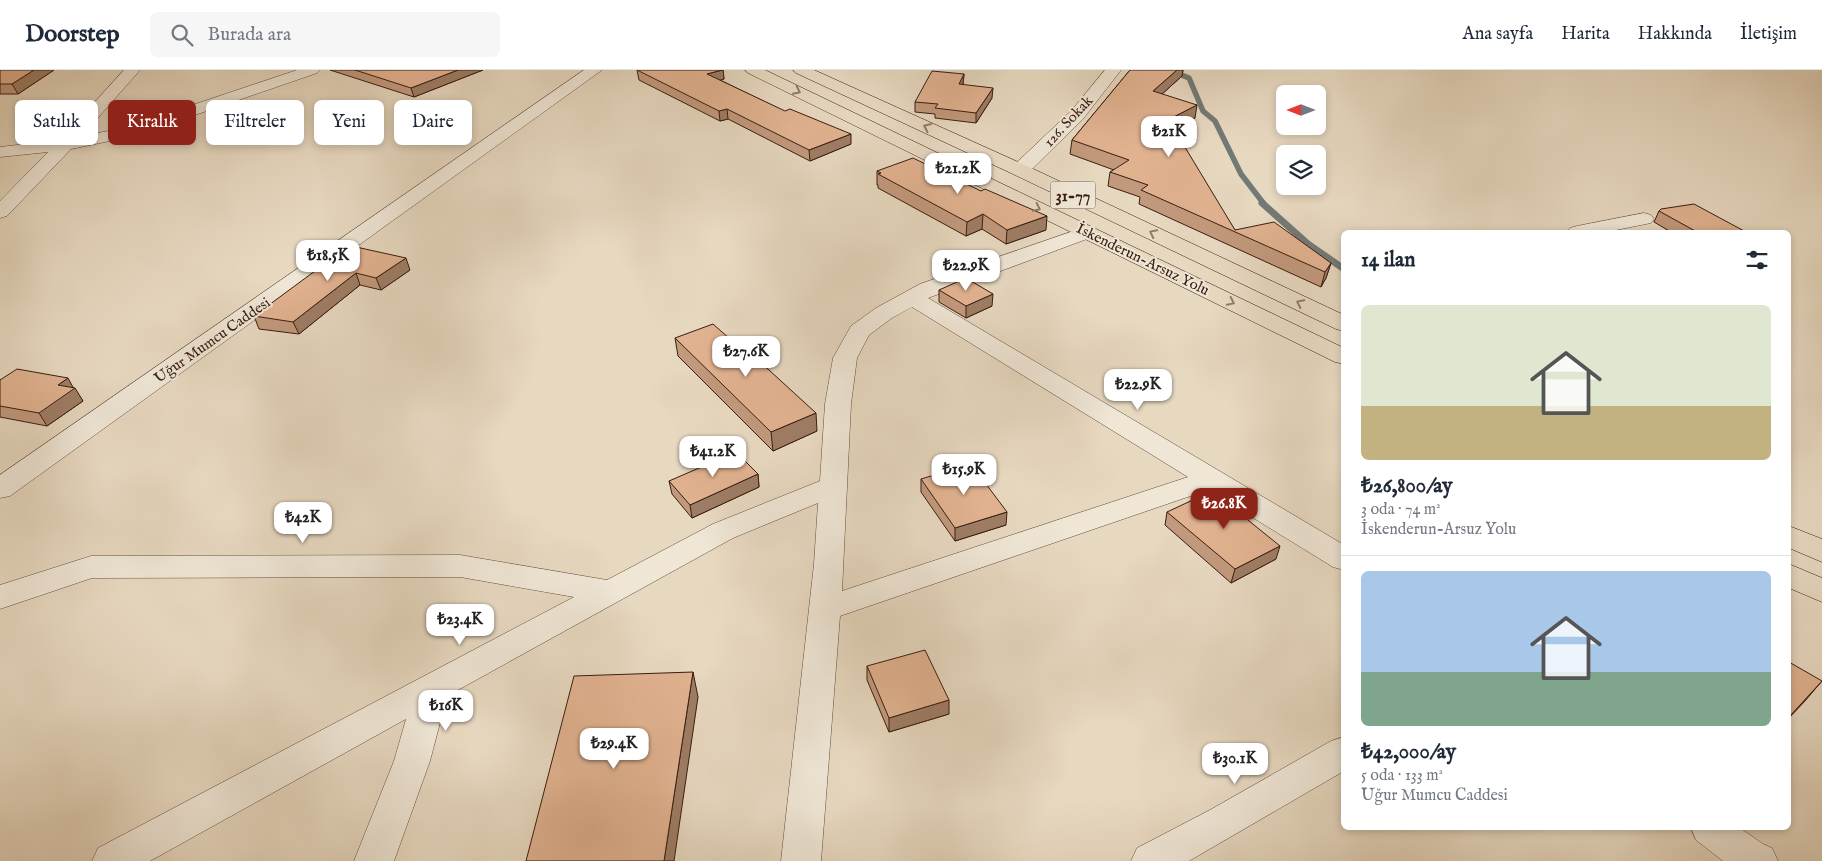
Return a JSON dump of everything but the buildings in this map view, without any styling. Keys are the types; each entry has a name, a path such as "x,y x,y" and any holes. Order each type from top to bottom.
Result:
{"main road":[{"name":"İskenderun-Arsuz Yolu","path":"753,70 1341,357"},
{"name":"İskenderun-Arsuz Yolu","path":"801,70 1020,170 1341,323"},
{"path":"1791,537 1822,552"},
{"path":"1791,576 1822,591"}],"street":[{"path":"98,108 132,70"},
{"path":"98,138 128,132 312,70"},
{"name":"Uğur Mumcu Caddesi","path":"0,489 594,70"},
{"name":"126. Sokak","path":"1020,170 1077,115 1113,70"},
{"path":"0,152 65,145"},
{"path":"0,212 65,145"},
{"path":"1587,230 1644,219"},
{"path":"801,861 825,609 838,404 845,358 859,331 912,297 928,289 1088,232"},
{"path":"912,297 1341,556"},
{"path":"825,609 1211,479"},
{"path":"112,861 723,531 833,486"},
{"path":"0,597 91,567 460,566 611,592"},
{"path":"374,861 412,761 432,689"},
{"path":"1151,861 1224,822 1341,754"},
{"path":"1713,830 1749,857 1758,861"}],"waterway":[{"path":"1169,70 1189,78 1203,111 1215,121 1241,174 1264,204"},
{"path":"1262,203 1308,244 1341,267"}]}
